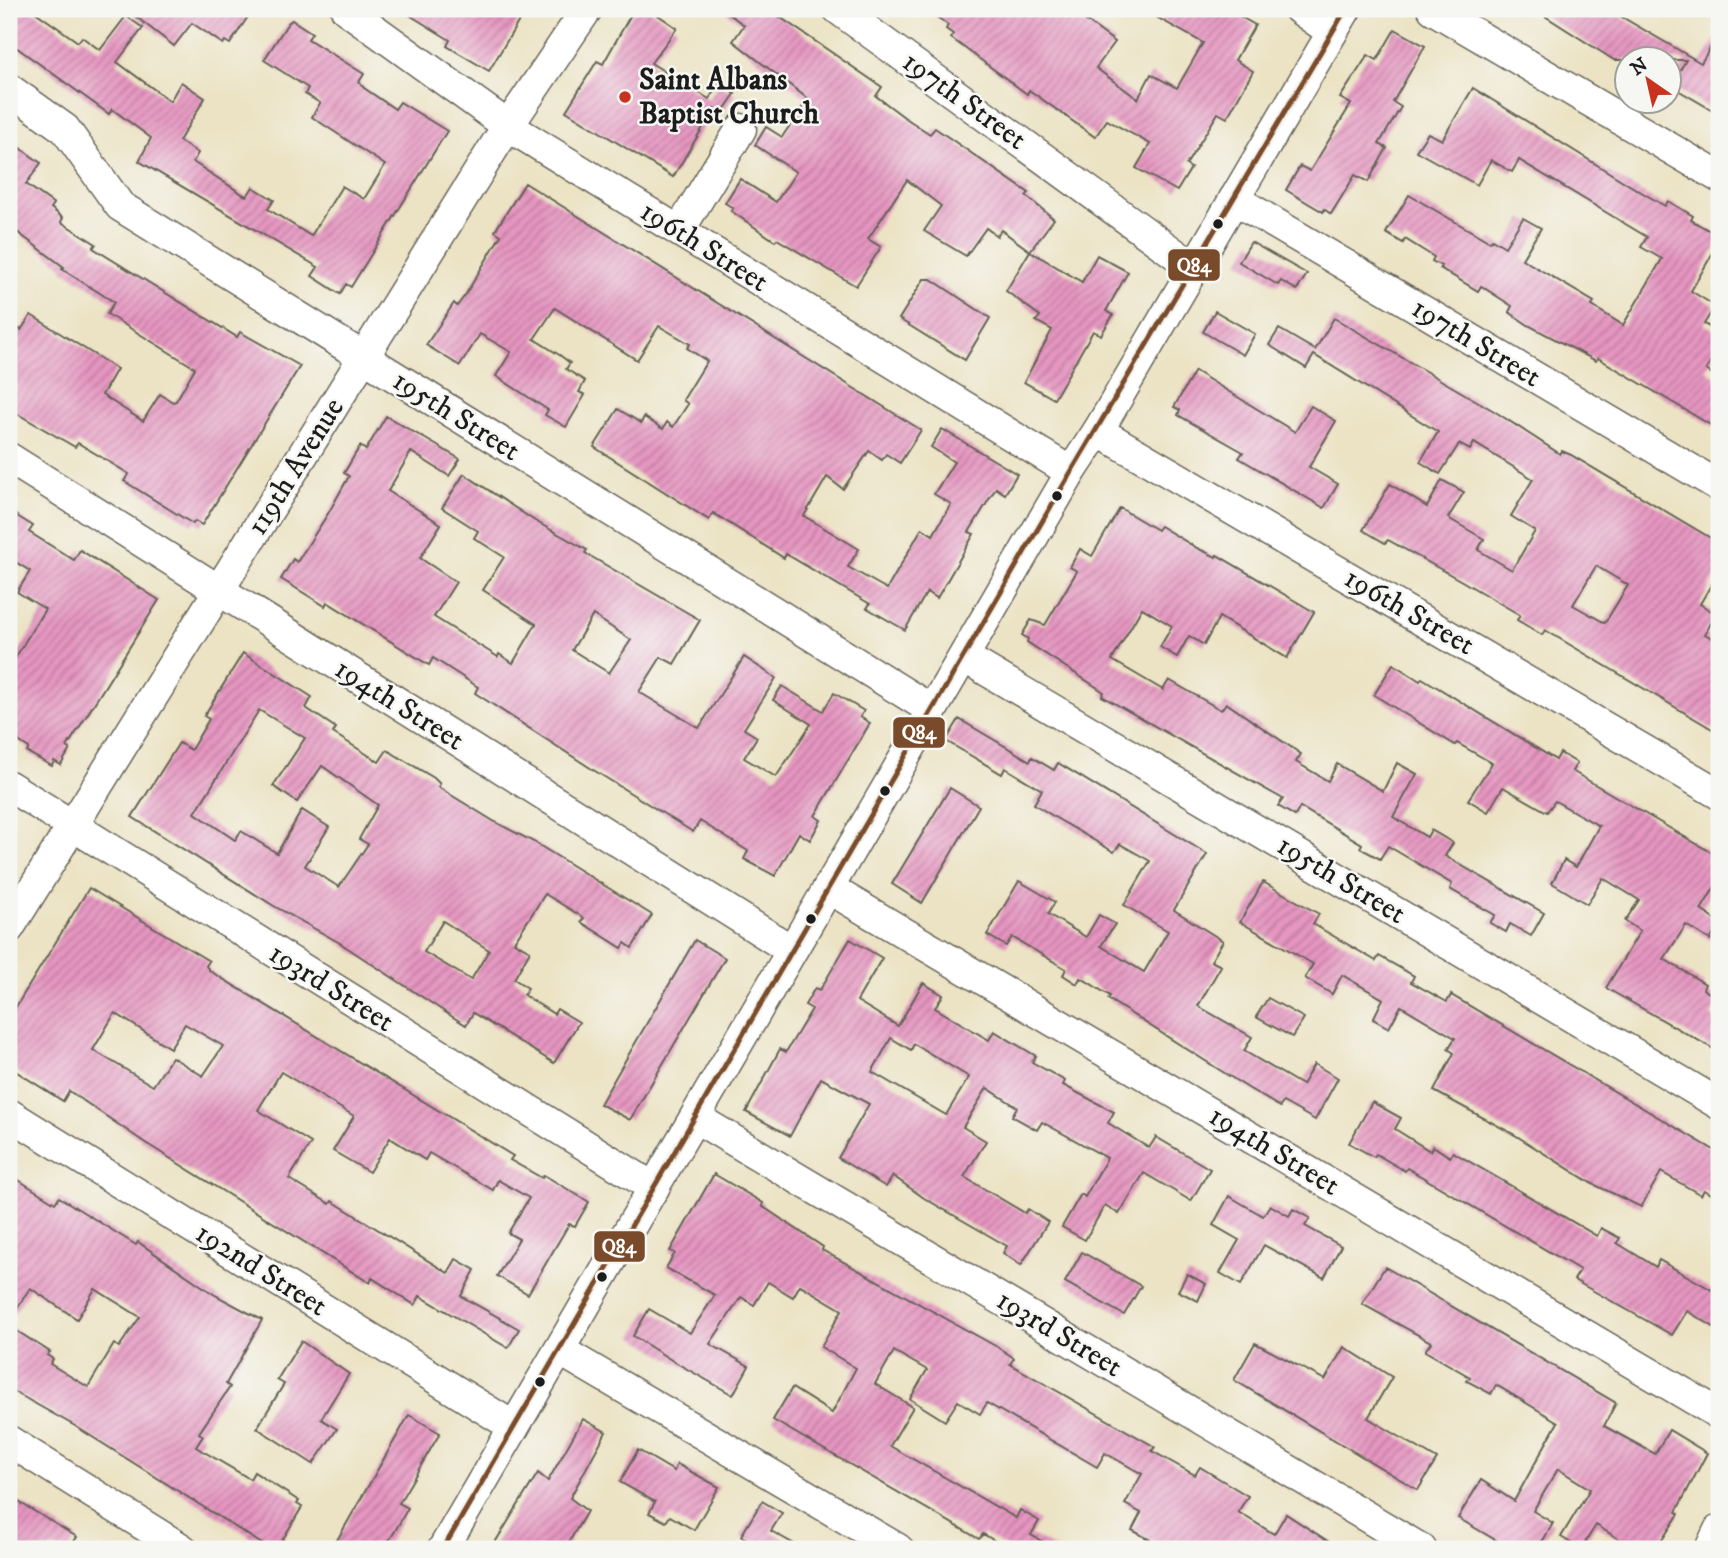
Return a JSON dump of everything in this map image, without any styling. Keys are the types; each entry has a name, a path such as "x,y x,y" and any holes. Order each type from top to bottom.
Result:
{"street":[{"name":"196th Street","path":"346,9 508,126 1071,472"},
{"name":"119th Avenue","path":"9,928 508,126 587,9"},
{"name":"197th Street","path":"838,9 1193,267"},
{"path":"443,1549 561,1351 791,950 1071,472 1098,431 1339,21 1299,9"},
{"path":"1433,9 1719,177"},
{"name":"195th Street","path":"9,89 65,129 120,206 932,710"},
{"path":"679,231 741,129"},
{"name":"197th Street","path":"1234,199 1719,486"},
{"name":"196th Street","path":"1098,431 1719,793"},
{"name":"194th Street","path":"9,458 218,592 791,950"},
{"name":"195th Street","path":"964,657 1719,1104"},
{"name":"193rd Street","path":"9,786 654,1188"},
{"name":"194th Street","path":"828,888 1719,1414"},
{"name":"192nd Street","path":"9,1114 514,1427"},
{"name":"193rd Street","path":"696,1118 1421,1549"},
{"path":"561,1351 898,1549"},
{"path":"9,1441 182,1549"},
{"path":"1710,1549 1719,1530"}],"building":[{"path":"9,9 31,9 78,42 82,37 100,50 126,16 143,28 117,62 170,101 181,82 205,98 179,141 198,153 193,162 244,195 247,196 253,187 274,200 268,209 311,236 342,186 364,199 385,165 312,117 320,103 305,94 308,88 264,60 288,23 292,20 312,33 308,39 364,74 359,82 364,88 395,109 400,102 447,131 351,287 346,284 340,294 312,276 318,267 139,161 151,138 112,109 109,114 9,42"},
{"path":"126,9 253,9 230,44 225,41 223,44 192,23 174,46"},
{"path":"400,9 526,9 489,71 447,46 450,40"},
{"path":"634,9 649,9 677,28 651,63 709,99 719,84 735,94 721,114 714,109 673,177 566,111 597,61 603,64"},
{"path":"722,9 768,9 882,87 876,96 904,117 930,134 935,128 1029,193 1026,196 1054,219 1030,251 1001,230 997,236 986,228 966,256 924,231 941,206 907,180 868,239 881,247 856,286 777,239 775,241 731,211 733,208 725,203 740,179 776,202 796,172 755,145 766,127 782,137 808,99 733,41 744,25"},
{"path":"926,9 1070,9 1115,42 1096,68 1138,99 1151,74 1177,88 1203,43 1142,9 1227,9 1255,25 1235,60 1253,71 1227,118 1218,113 1186,165 1191,168 1177,191 1136,168 1150,144 1107,120 1095,137 1029,90 1027,94 951,38 953,34 946,29 948,25"},
{"path":"1534,9 1608,9 1672,46 1612,46 1612,59"},
{"path":"1395,29 1425,46 1393,102 1401,107 1379,144 1387,148 1368,182 1355,175 1331,214 1324,209 1323,212 1286,190 1300,166 1310,171 1351,104 1340,98 1368,55 1377,60"},
{"path":"1719,33 1719,114 1682,92 1682,67 1686,60 1682,60 1682,52 1701,63"},
{"path":"1473,88 1665,206 1668,201 1693,216 1691,220 1719,236 1719,242 1691,291 1715,306 1704,324 1719,332 1719,347 1706,370 1719,378 1719,430 1598,358 1596,361 1528,325 1509,312 1512,306 1481,286 1478,291 1440,268 1441,266 1432,261 1434,257 1405,239 1403,243 1386,233 1409,195 1490,242 1492,239 1505,247 1523,218 1541,228 1522,259 1594,302 1592,306 1623,325 1662,259 1641,247 1647,237 1519,160 1512,172 1491,160 1477,185 1416,151 1428,133 1442,140"},
{"path":"9,140 41,163 26,184 54,204 51,208 63,218 61,222 96,244 93,248 237,337 240,332 300,366 202,525 195,521 193,524 124,481 129,474 78,443 75,447 9,409 9,322 21,330 31,315 117,369 102,395 143,421 160,394 173,402 176,401 195,368 107,314 114,302 62,269 64,267 9,226"},
{"path":"525,183 921,430 900,463 886,454 882,460 869,451 843,489 827,477 804,516 859,549 848,567 887,589 922,528 933,535 951,504 934,494 954,462 931,447 942,429 1017,474 1005,494 996,488 969,532 974,534 937,598 927,592 905,630 867,608 870,604 786,554 784,558 713,513 709,520 594,447 618,409 641,423 644,417 663,429 667,422 673,427 688,404 683,400 707,361 687,348 690,344 659,326 637,360 555,308 534,339 570,363 566,369 585,381 579,392 585,395 566,427 545,415 548,410 496,376 511,352 480,334 460,366 426,345 454,303 457,306 466,294 501,235 495,231"},
{"path":"1251,242 1307,274 1297,290 1281,281 1278,285 1239,262"},
{"path":"1030,251 1082,282 1097,255 1128,272 1106,311 1113,315 1101,335 1093,331 1054,399 1024,382 1052,330 1036,321 1040,316 1006,291"},
{"path":"924,279 931,279 990,318 965,360 899,319"},
{"path":"1215,311 1255,334 1243,355 1203,332"},
{"path":"1334,318 1494,411 1560,454 1562,451 1571,455 1719,543 1719,571 1700,604 1716,614 1705,634 1719,642 1719,733 1545,630 1542,635 1517,620 1520,615 1460,580 1388,540 1385,543 1363,530 1390,484 1427,507 1442,480 1464,492 1448,518 1484,539 1478,550 1512,570 1535,531 1511,516 1533,479 1474,443 1470,450 1459,444 1440,474 1420,462 1438,432 1314,355 1306,368 1269,345 1279,329 1315,350","holes":["1596,566 1628,585 1605,623 1573,605"]},
{"path":"1195,371 1295,432 1311,406 1336,421 1309,467 1338,484 1324,508 1239,458 1243,452 1178,415 1180,410 1174,407"},
{"path":"386,416 460,459 449,476 411,452 388,491 441,524 420,558 456,582 434,617 498,657 499,654 513,663 536,624 483,590 504,557 474,538 478,531 442,508 464,474 535,521 587,550 585,553 700,620 674,664 661,657 639,692 699,728 744,657 776,678 744,729 757,737 744,758 776,777 811,724 773,700 782,686 823,711 834,693 864,711 860,717 870,723 815,816 821,820 810,840 799,833 775,876 744,859 748,851 700,821 693,832 595,771 475,693 478,687 433,658 429,665 327,602 325,606 281,579 293,559 297,562 329,512 349,476 344,473 360,446 366,450","holes":["593,615 631,640 609,673 572,650"]},
{"path":"1120,508 1157,530 1160,526 1197,548 1216,557 1217,555 1314,612 1287,658 1219,617 1204,645 1189,636 1177,657 1160,647 1172,626 1142,608 1112,660 1163,690 1169,680 1221,710 1226,703 1301,754 1296,762 1328,781 1337,764 1383,791 1397,763 1417,774 1393,817 1427,837 1431,830 1453,843 1445,856 1544,913 1531,936 1510,924 1506,932 1490,923 1495,915 1450,889 1452,884 1388,846 1380,859 1360,848 1362,844 1300,807 1295,816 1278,806 1283,799 1102,696 1104,692 1027,642 1028,639 1022,635 1031,620 1045,625 1077,571 1070,567 1080,549 1092,556"},
{"path":"9,511 33,526 29,532 74,560 80,550 159,600 67,747 70,749 61,765 54,761 52,766 27,752 29,748 9,735 9,668 45,609 17,592 30,571 12,560 9,565"},
{"path":"243,653 312,697 306,708 336,728 333,733 379,762 387,750 434,778 440,784 438,787 652,915 632,948 625,943 622,948 581,922 584,918 545,894 514,942 530,951 514,979 528,988 524,995 554,1014 557,1009 579,1022 554,1063 473,1013 466,1025 340,943 274,906 132,817 179,743 191,750 209,719 204,716","holes":["259,710 305,738 273,786 297,802 322,766 378,805 359,839 368,844 339,887 305,866 329,827 302,810 277,853 241,831 235,840 195,813","443,921 489,950 471,980 424,952"]},
{"path":"1393,664 1420,681 1422,678 1556,760 1560,753 1577,763 1572,771 1719,857 1719,880 1701,910 1719,922 1719,926 1710,940 1686,925 1664,959 1705,984 1703,989 1719,999 1711,1016 1719,1020 1719,1052 1606,988 1640,931 1625,921 1639,900 1603,878 1587,904 1552,883 1564,860 1576,867 1599,826 1555,801 1547,812 1503,787 1488,812 1468,800 1492,763 1457,743 1455,745 1374,695"},
{"path":"959,719 1030,761 1032,757 1054,770 1058,763 1207,854 1174,910 1223,941 1211,961 1221,966 1198,1006 1252,1037 1244,1051 1302,1085 1314,1064 1338,1078 1315,1120 1283,1102 1280,1107 1248,1088 1108,999 1110,996 1083,979 1080,978 1077,984 1063,975 1066,969 1012,937 1006,946 987,935 1019,881 1055,902 1048,914 1086,937 1099,915 1115,924 1101,946 1144,972 1168,931 1124,905 1150,861 1120,844 1114,852 1056,818 1034,804 1042,790 1005,768 1002,774 946,741"},
{"path":"950,788 979,806 922,903 892,884"},
{"path":"1263,882 1319,914 1313,924 1376,961 1379,956 1414,976 1411,982 1447,1002 1451,995 1719,1153 1719,1198 1704,1190 1701,1195 1661,1172 1641,1207 1591,1183 1515,1135 1434,1091 1454,1053 1448,1049 1455,1038 1401,1006 1389,1028 1373,1019 1383,999 1342,975 1332,994 1305,978 1313,964 1240,922"},
{"path":"89,888 209,961 206,966 210,971 513,1156 510,1160 542,1178 544,1175 589,1202 575,1226 569,1224 528,1294 497,1276 519,1239 508,1233 529,1198 498,1180 493,1190 429,1153 425,1160 390,1138 369,1172 333,1151 354,1116 281,1072 258,1110 311,1143 289,1179 330,1204 332,1201 448,1273 456,1259 475,1270 461,1296 519,1329 508,1348 420,1296 415,1305 372,1278 370,1283 144,1142 69,1091 63,1101 9,1067 9,1018","holes":["115,1013 170,1048 185,1024 223,1046 203,1076 172,1057 153,1086 93,1050"]},
{"path":"850,939 882,958 857,1001 898,1026 923,983 943,995 935,1008 989,1040 994,1031 1036,1056 1032,1062 1065,1081 1063,1085 1114,1112 1108,1123 1149,1148 1156,1137 1210,1169 1191,1201 1144,1173 1119,1214 1105,1205 1085,1240 1062,1227 1081,1194 1085,1197 1107,1158 1042,1122 1037,1130 1012,1116 1017,1107 987,1088 963,1127 986,1141 964,1177 1025,1213 1028,1209 1048,1222 1021,1265 1003,1253 1007,1246 924,1198 893,1176 886,1187 838,1158 869,1104 821,1078 790,1136 746,1112 780,1049 786,1052 812,1009 805,1005 815,988 820,990","holes":["891,1038 911,1050 914,1044 969,1077 946,1115 872,1072"]},
{"path":"695,940 725,958 630,1120 600,1104"},
{"path":"1268,998 1304,1018 1292,1037 1256,1017"},
{"path":"1372,1102 1401,1118 1395,1129 1430,1151 1433,1146 1450,1157 1453,1152 1597,1236 1601,1228 1620,1238 1617,1243 1656,1267 1659,1260 1719,1294 1719,1330 1687,1311 1672,1335 1574,1280 1580,1270 1407,1168 1405,1171 1376,1154 1374,1157 1349,1143"},
{"path":"9,1174 55,1203 59,1197 136,1245 138,1242 215,1295 262,1320 226,1384 230,1387 199,1433 203,1436 196,1447 250,1479 254,1472 299,1501 297,1504 302,1507 277,1549 270,1549 75,1426 9,1389 9,1326 50,1352 47,1355 53,1359 50,1364 88,1387 114,1344 119,1347 140,1317 95,1289 77,1319 30,1288 9,1321"},
{"path":"714,1174 763,1203 762,1206 823,1247 822,1250 999,1348 1014,1358 1010,1364 1155,1447 1152,1451 1195,1475 1200,1467 1248,1496 1238,1512 1274,1534 1286,1514 1340,1549 1152,1549 1156,1543 1132,1530 1141,1513 1125,1504 1142,1474 1105,1453 1097,1467 987,1403 980,1414 958,1401 945,1421 910,1399 927,1370 894,1351 875,1384 913,1407 890,1446 1016,1518 1020,1510 1039,1521 1031,1535 1056,1549 1009,1549 983,1534 979,1539 773,1420 792,1388 832,1413 856,1368 821,1347 842,1310 800,1285 793,1297 768,1282 754,1305 741,1297 710,1344 749,1366 733,1395 673,1361 633,1336 649,1309 690,1333 715,1295 666,1268 675,1253 670,1251"},
{"path":"1229,1196 1263,1216 1270,1205 1289,1216 1293,1209 1310,1218 1305,1226 1341,1246 1324,1278 1264,1245 1241,1285 1220,1273 1239,1240 1213,1225"},
{"path":"1082,1252 1141,1286 1124,1315 1065,1282"},
{"path":"1385,1267 1616,1403 1604,1426 1655,1454 1669,1430 1707,1453 1676,1512 1679,1514 1656,1549 1635,1549 1596,1525 1581,1549 1561,1537 1590,1489 1558,1469 1533,1511 1553,1523 1538,1549 1511,1549 1458,1518 1481,1480 1514,1501 1558,1422 1496,1385 1491,1394 1467,1381 1470,1377 1425,1351 1431,1342 1362,1304"},
{"path":"1187,1274 1206,1284 1198,1301 1178,1291"},
{"path":"301,1341 349,1374 321,1419 337,1429 313,1464 257,1428 284,1384 277,1380"},
{"path":"1255,1343 1325,1380 1344,1347 1392,1377 1368,1418 1437,1459 1418,1490 1234,1380"},
{"path":"409,1415 440,1433 399,1503 408,1508 395,1531 384,1549 332,1549"},
{"path":"583,1419 606,1432 570,1498 587,1511 565,1549 491,1549 538,1473 548,1481"},
{"path":"638,1450 674,1471 677,1464 719,1487 694,1530 670,1516 666,1522 649,1513 655,1502 620,1482"},
{"path":"762,1501 782,1513 771,1531 803,1549 763,1549 741,1536"},
{"path":"19,1502 77,1537 69,1549 9,1549 9,1519"}],"transit line":[{"name":"Q84","path":"443,1549 1071,472 1346,9"}],"place":[{"name":"Saint Albans Baptist Church","path":"625,97"}]}
